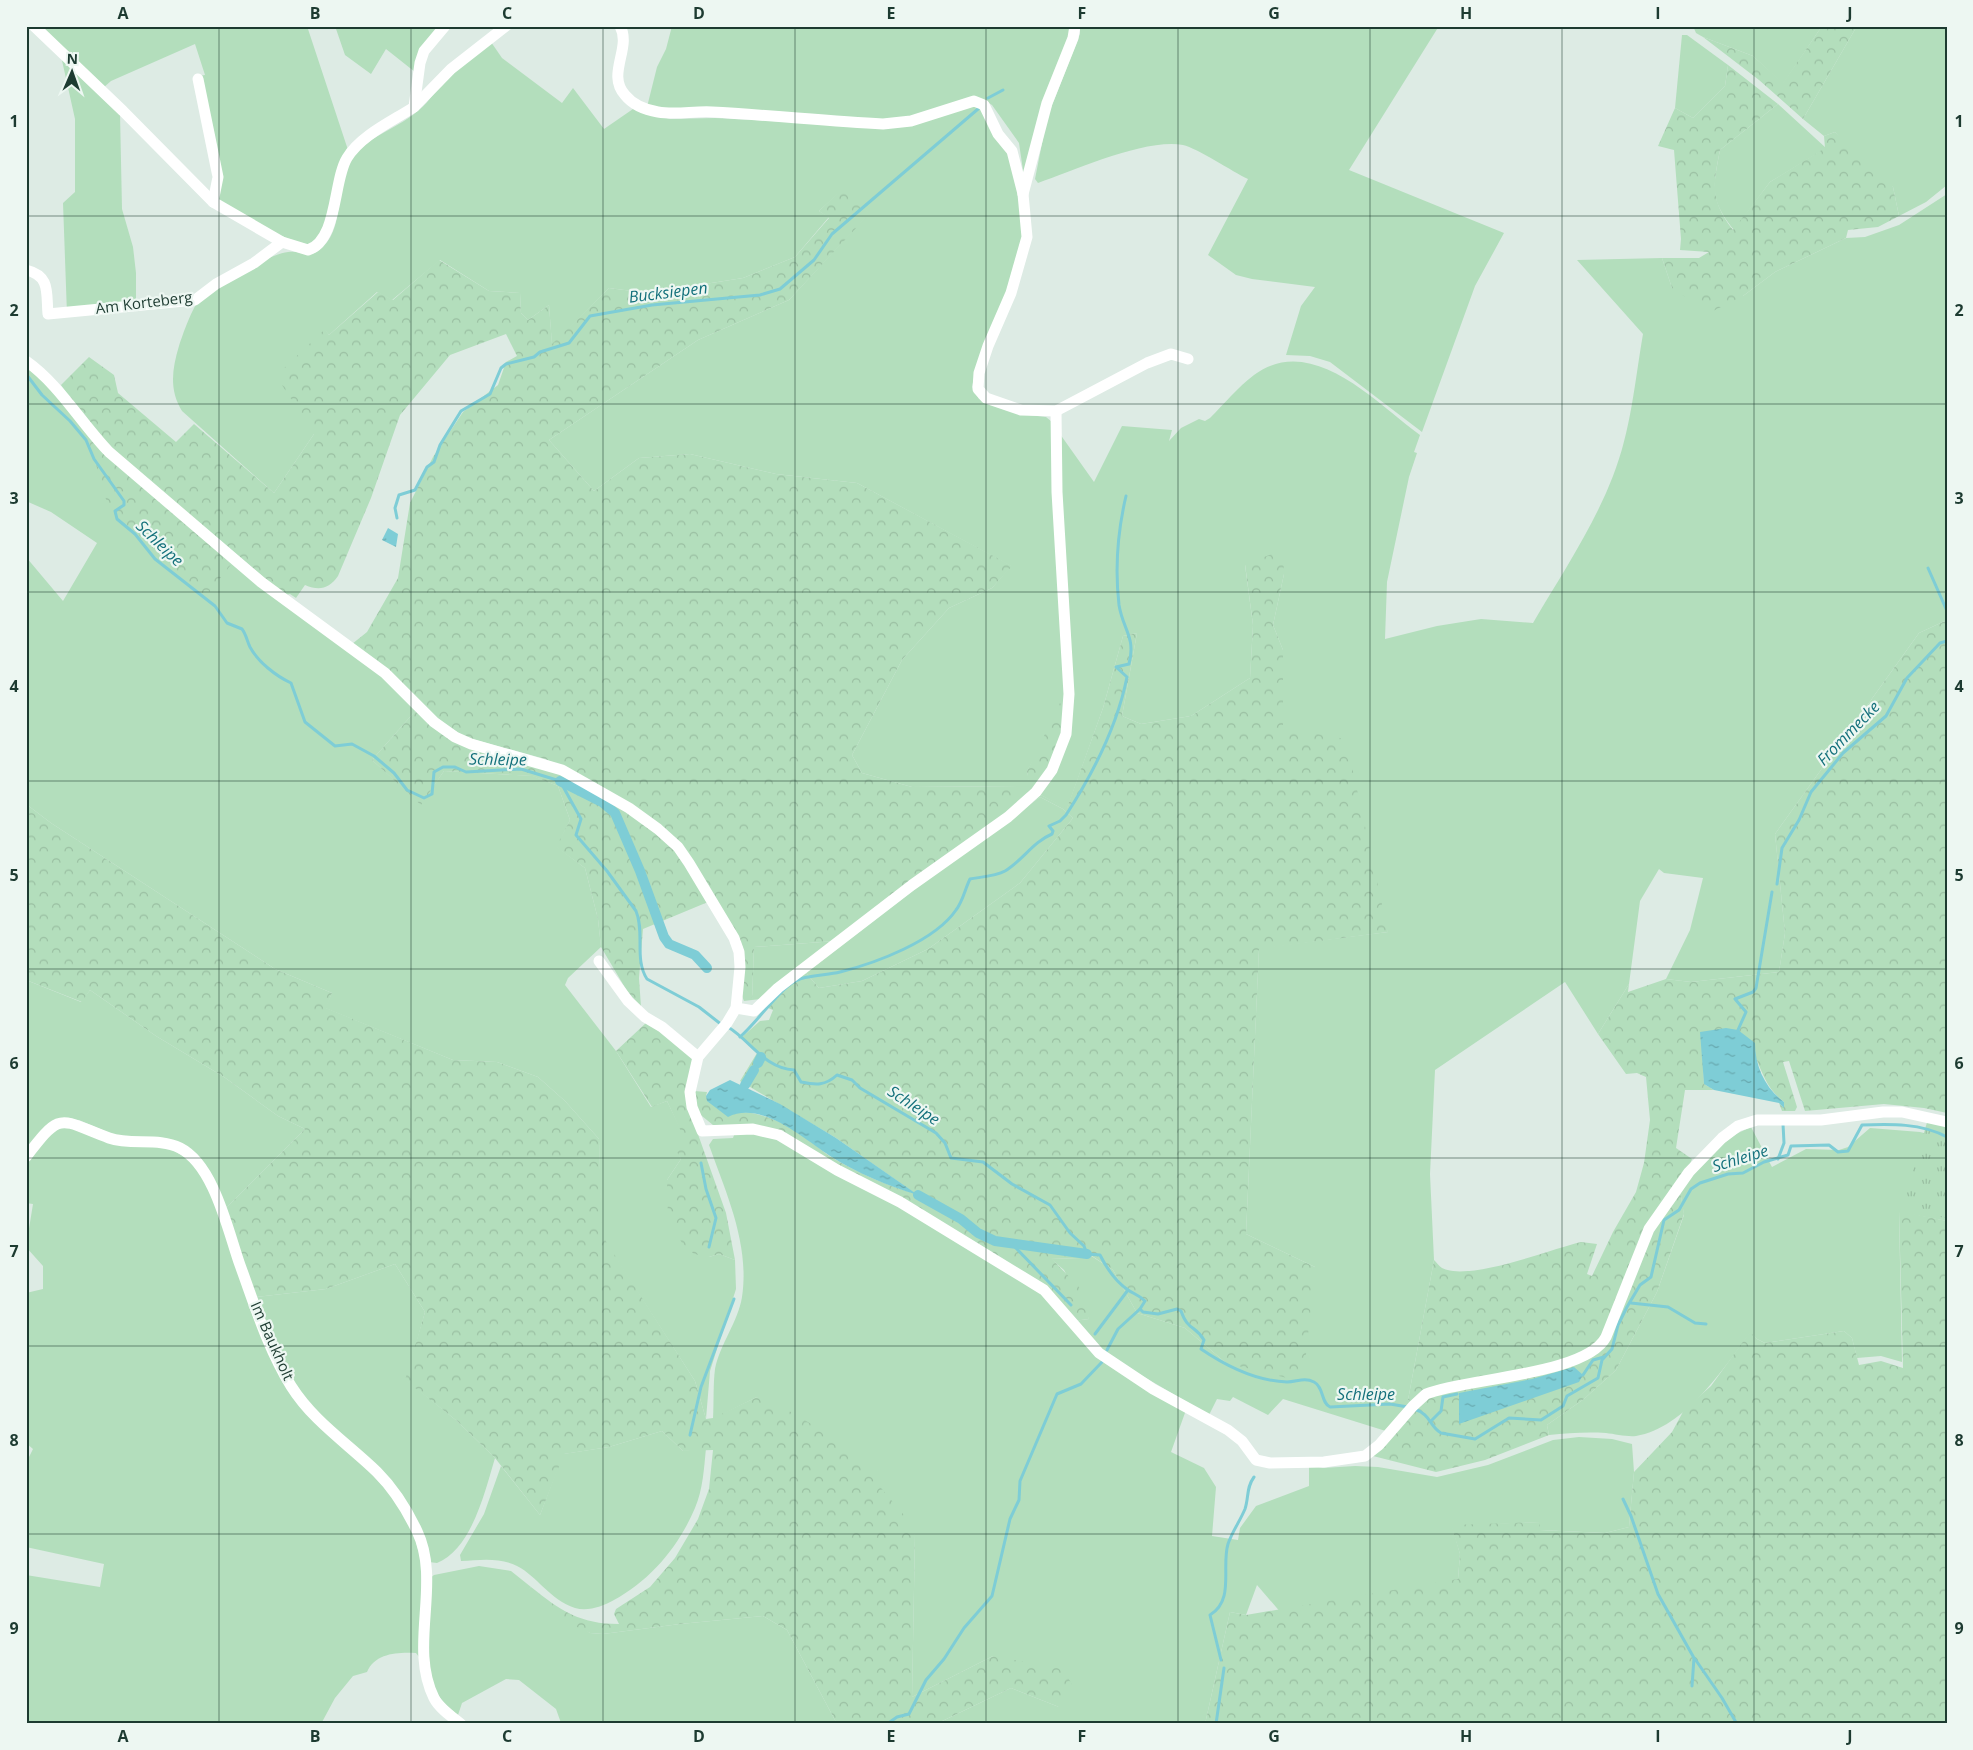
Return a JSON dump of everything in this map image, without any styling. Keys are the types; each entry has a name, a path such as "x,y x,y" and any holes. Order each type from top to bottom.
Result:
{"street":[{"path":"34,26 123,111 213,202 282,242 302,250 314,248 328,226 342,168 347,158 361,142 414,107 451,69 506,26"},
{"path":"414,107 420,63 424,51 445,26"},
{"path":"620,26 624,39 617,77 619,87 630,101 642,108 660,112 710,112 883,124 911,121 970,102 981,102 988,109 998,134 1012,151 1023,194 1027,237 1011,293 988,346 979,373 978,388 986,398 1021,410 1056,411 1147,363 1171,354 1188,359"},
{"path":"1023,194 1047,103 1073,38 1075,26"},
{"path":"198,79 218,177 213,202"},
{"name":"Am Korteberg","path":"26,270 39,273 44,280 48,314 194,300 216,284 254,263 282,242"},
{"path":"26,361 41,371 88,430 122,463 261,582 385,673 434,722 471,744 546,764 573,776 629,808 678,847 734,938 739,952 736,1008 725,1026 698,1057 690,1092 692,1107 702,1131 753,1129 779,1135 837,1170 900,1202 1044,1290 1099,1353 1152,1389 1228,1430 1242,1441 1256,1460 1270,1463 1324,1462 1365,1456 1380,1445 1426,1394 1437,1390 1558,1365 1596,1350 1606,1337 1649,1229 1689,1172 1722,1138 1738,1126 1756,1120 1821,1120 1883,1112 1902,1112 1947,1122"},
{"path":"736,1008 754,1011 778,988 896,897 1008,816 1036,792 1052,770 1066,734 1069,694 1057,492 1056,411"},
{"path":"599,961 628,1001 645,1017 662,1027 698,1057"},
{"name":"Im Baukholt","path":"26,1157 48,1129 66,1122 74,1123 112,1140 168,1143 190,1155 208,1178 270,1345 291,1385 311,1414 378,1473 400,1500 420,1538 427,1570 424,1621 425,1670 434,1699 461,1724"}],"green space":[{"path":"38,26 307,26 348,150 323,231 310,245 297,245 216,201 199,76 205,75 195,44 111,81 103,88"},
{"path":"335,26 441,26 415,72 386,49 371,74 345,55"},
{"path":"672,26 1073,26 1024,177 1019,143 992,105 984,100 908,117 881,120 647,107 657,67 666,49"},
{"path":"1080,26 1439,26 1349,170 1504,233 1475,286 1422,432 1330,362 1310,356 1286,355 1301,306 1315,287 1252,279 1236,275 1208,255 1248,179 1189,147 1168,144 1150,146 1110,156 1038,183 1035,179 1047,118 1080,34"},
{"path":"1693,26 1822,26 1783,84 1753,56 1703,37 1696,33"},
{"path":"1822,26 1857,26 1803,119 1759,80 1703,37 1753,56 1783,83"},
{"path":"1857,26 1947,26 1947,185 1926,202 1899,216 1893,187 1835,132 1824,136 1803,119"},
{"path":"1682,35 1687,35 1728,65 1725,86 1693,118 1675,108"},
{"path":"491,42 502,58 562,103 573,88 604,129 633,109 670,119 715,118 891,127 971,106 979,107 1011,156 1025,236 1008,292 975,373 972,387 979,399 1019,414 1046,417 1052,422 1068,699 1027,771 1030,786 912,787 862,773 852,755 902,660 949,608 992,588 1011,566 857,483 776,474 690,454 639,458 594,491 549,440 698,340 789,300 869,213 841,191 819,211 829,217 795,257 743,278 648,293 609,288 552,345 549,305 528,320 521,313 520,293 489,291 440,260 392,300 377,292 329,335 325,330 314,434 274,493 182,411 173,387 173,371 188,321 201,298 230,278 268,258 288,252 310,254 323,247 335,226 344,177 354,155 377,136 419,110 447,79"},
{"path":"61,56 120,113 122,209 133,247 136,273 136,304 67,314 63,203 75,192 75,119"},
{"path":"1728,65 1778,104 1720,150 1715,192 1720,210 1733,230 1770,182 1825,148 1824,136 1835,132 1884,172 1893,187 1899,216 1878,227 1848,230 1846,238 1775,272 1743,296 1709,313 1672,288 1662,258 1699,258 1709,252 1680,250 1681,239 1674,150 1658,146 1675,108 1693,118 1725,86"},
{"path":"1778,104 1826,148 1770,182 1734,230 1720,210 1715,192 1720,150"},
{"path":"841,190 870,213 789,300 698,340 549,440 594,491 639,458 690,454 776,474 857,483 1012,566 992,588 949,608 902,660 852,755 862,773 912,787 1029,786 1027,771 1060,703 1068,699 1065,733 1037,793 1067,808 1103,708 1123,636 1137,633 1122,716 1141,724 1191,716 1250,678 1253,625 1245,564 1283,550 1284,574 1273,625 1283,650 1283,728 1346,739 1388,932 1259,949 1246,1234 1315,1267 1304,1374 1291,1379 1226,1363 1185,1328 1137,1313 1113,1270 1080,1248 1080,1259 1051,1258 1079,1287 1089,1319 1073,1321 1044,1287 780,1133 713,1125 697,1112 694,1091 707,1092 706,1096 735,1113 743,1112 760,1115 786,1125 800,1133 831,1157 851,1168 883,1183 916,1194 836,1138 740,1081 757,1053 742,1037 760,1021 769,1020 773,1010 768,1008 768,1002 835,941 754,947 752,1000 744,1001 742,996 743,954 680,845 572,771 545,759 465,737 443,723 352,644 367,632 398,578 410,503 433,457 463,412 498,385 506,362 517,356 506,334 450,355 400,415 371,498 338,576 331,584 323,588 305,585 296,598 290,594 285,595 139,473 90,428 61,385 89,357 114,375 118,393 176,442 194,424 274,493 314,434 276,376 325,329 329,335 378,292 393,300 439,260 489,291 520,293 521,313 528,320 549,305 552,344 609,288 648,293 743,278 795,257 829,218 819,211","holes":["1040,797 1063,809 1073,818 1020,883 928,949 862,981 819,988 806,973 915,889"]},
{"path":"1947,194 1947,620 1919,633 1775,834 1785,933 1779,972 1691,982 1666,979 1690,930 1703,878 1664,873 1659,869 1640,901 1629,984 1598,1034 1565,982 1435,1070 1430,1174 1434,1260 1408,1400 1413,1402 1389,1432 1283,1399 1268,1415 1233,1397 1230,1401 1217,1399 1209,1415 1100,1351 1073,1321 1089,1319 1064,1270 1050,1258 1079,1259 1079,1248 1113,1270 1137,1313 1185,1328 1226,1363 1315,1267 1246,1234 1259,948 1388,932 1283,728 1283,650 1273,625 1284,574 1245,565 1253,625 1250,678 1191,716 1141,724 1122,716 1137,633 1123,636 1103,708 1067,809 1037,793 1069,735 1060,434 1094,482 1122,426 1172,430 1169,441 1181,428 1199,419 1205,421 1210,418 1254,375 1276,364 1298,362 1320,367 1342,377 1363,391 1420,435 1414,452 1417,453 1409,477 1387,582 1385,639 1437,626 1481,619 1533,623 1586,533 1613,476 1628,423 1643,334 1577,260 1662,258 1672,288 1743,296 1775,272 1846,238 1865,237 1899,225"},
{"path":"26,365 234,561 383,675 417,709 372,760 421,804 444,771 533,776 558,786 570,820 557,847 585,868 598,919 601,947 568,978 565,985 616,1051 651,1107 667,1101 686,1140 678,1152 681,1159 667,1180 709,1257 719,1254 735,1260 736,1289 710,1371 706,1419 695,1381 601,1235 599,1139 565,1101 538,1077 497,1062 453,1060 325,1008 332,993 275,969 51,823 26,804 26,557 63,601 97,543 51,512 26,501"},
{"path":"87,433 234,561 206,596 113,524"},
{"path":"1947,620 1947,1113 1924,1108 1884,1104 1805,1111 1789,1061 1783,1062 1797,1107 1795,1111 1782,1111 1779,1103 1783,1107 1784,1102 1769,1086 1753,1053 1738,1030 1714,1030 1703,1062 1704,1084 1714,1090 1685,1090 1676,1148 1692,1159 1687,1172 1647,1229 1614,1309 1595,1348 1564,1361 1413,1402 1408,1400 1434,1260 1442,1268 1454,1271 1470,1271 1510,1263 1581,1242 1597,1244 1587,1274 1592,1276 1613,1232 1636,1192 1644,1163 1650,1120 1646,1077 1637,1073 1626,1074 1598,1034 1629,984 1628,992 1666,979 1691,982 1779,972 1785,933 1775,834 1919,633"},
{"path":"417,709 438,731 550,769 629,811 676,850 708,902 643,929 639,978 641,1007 627,991 601,947 598,919 585,868 556,847 570,820 558,786 532,776 444,771 421,805 372,760"},
{"path":"1040,797 1063,809 1073,818 1020,883 928,949 862,981 819,988 806,973 915,889"},
{"path":"26,804 51,823 275,969 332,993 326,1008 453,1060 497,1062 538,1077 565,1101 599,1139 602,1235 695,1381 706,1419 713,1418 757,1397 779,1405 842,1442 909,1521 915,1535 912,1697 993,1656 1063,1669 1074,1688 1059,1707 1011,1688 936,1724 837,1724 787,1630 763,1616 603,1634 590,1633 566,1622 527,1591 531,1587 552,1603 582,1619 619,1624 614,1614 616,1609 650,1587 675,1558 698,1519 709,1489 713,1450 683,1451 662,1431 609,1447 564,1454 540,1515 495,1458 457,1421 405,1380 425,1312 395,1264 326,1289 256,1297 224,1207 228,1206 305,1129 278,1116 224,1077 156,1036 90,990 82,1002 26,980"},
{"path":"835,941 761,999 752,1000 754,947"},
{"path":"26,980 81,1002 90,990 156,1036 224,1077 278,1116 305,1129 228,1206 224,1207 192,1152 119,1137 79,1120 65,1119 26,1151"},
{"path":"647,1022 662,1031 693,1059 689,1109 726,1213 735,1260 719,1254 709,1257 694,1254 682,1243 668,1220 667,1180 681,1159 677,1152 685,1140 667,1101 652,1107 616,1051"},
{"path":"1928,1119 1947,1124 1947,1218 1901,1211"},
{"path":"65,1126 169,1148 187,1158 205,1180 292,1393 392,1495 414,1534 421,1561 422,1661 416,1653 381,1657 367,1672 353,1676 335,1698 321,1724 26,1724 26,1575 100,1587 104,1564 26,1547 26,1463 33,1449 26,1443 26,1293 43,1289 43,1266 26,1247 33,1204 26,1203 26,1163 49,1132"},
{"path":"1751,1127 1772,1167 1806,1149 1839,1150 1848,1147 1870,1128 1920,1132 1947,1139 1947,1221 1899,1212 1902,1362 1881,1356 1857,1358 1852,1338 1844,1331 1765,1343 1750,1333 1701,1395 1671,1422 1654,1431 1636,1436 1606,1433 1549,1435 1547,1425 1584,1399 1616,1370 1657,1292 1684,1215 1680,1190 1702,1160 1736,1134"},
{"path":"735,1132 778,1137 899,1205 1043,1292 1098,1355 1186,1410 1171,1452 1204,1468 1216,1487 1212,1536 1238,1540 1240,1528 1256,1506 1309,1486 1309,1465 1323,1468 1378,1467 1437,1477 1488,1465 1553,1440 1579,1437 1612,1439 1632,1444 1634,1472 1629,1527 1605,1533 1540,1530 1540,1522 1452,1526 1460,1554 1458,1579 1294,1628 1257,1585 1246,1615 1230,1612 1205,1724 936,1724 1011,1688 1059,1707 993,1656 912,1697 915,1535 757,1397 713,1419 715,1369 740,1306 744,1277 740,1238 735,1219 709,1145 713,1139 733,1138"},
{"path":"1680,1190 1684,1214 1657,1292 1616,1370 1584,1399 1547,1425 1549,1435 1485,1460 1436,1472 1373,1456 1427,1397 1598,1351 1650,1230"},
{"path":"1899,1211 1947,1221 1947,1724 1205,1724 1230,1612 1246,1615 1458,1579 1460,1554 1451,1525 1540,1522 1540,1530 1605,1533 1629,1527 1634,1472 1672,1432 1684,1410 1711,1386 1750,1332 1757,1339 1765,1343 1844,1331 1852,1338 1859,1365 1881,1361 1903,1368"},
{"path":"395,1264 425,1312 406,1380 457,1421 495,1458 481,1502 468,1532 449,1556 437,1563 429,1562 412,1513 316,1412 292,1380 274,1346 256,1297 326,1289"},
{"path":"662,1431 683,1451 706,1448 698,1501 681,1536 672,1549 652,1572 627,1592 600,1606 580,1609 558,1599 524,1570 510,1563 489,1560 461,1561 460,1555 484,1514 501,1466 540,1515 563,1454 609,1447"},
{"path":"479,1566 511,1571 531,1587 528,1591 590,1633 603,1634 763,1616 787,1630 837,1724 561,1723 556,1709 519,1680 506,1679 462,1703 458,1715 446,1705 437,1693 430,1669 427,1638 429,1579 434,1575"}],"water":[{"path":"388,528 398,534 396,547 382,540"},
{"path":"1726,1028 1738,1030 1755,1043 1755,1052 1762,1076 1771,1090 1784,1102 1784,1108 1779,1103 1714,1090 1704,1084 1700,1032"},
{"path":"730,1080 780,1104 836,1138 918,1195 884,1183 851,1168 768,1117 741,1113 728,1117 707,1101 706,1096 710,1090"},
{"path":"1574,1367 1583,1375 1579,1382 1459,1424 1459,1393 1532,1379"}],"waterway":[{"name":"Bucksiepen","path":"988,98 1003,90"},
{"name":"Bucksiepen","path":"397,518 395,508 399,495 415,490 427,467 434,462 440,445 461,411 490,394 501,368 506,364 534,357 540,352 569,343 590,316 652,305 760,295 780,289 814,260 832,234 978,109"},
{"name":"Schleipe","path":"26,374 42,395 70,421 86,440 94,459 124,501 124,505 115,511 117,519 135,534 155,559 215,606 227,623 242,629 250,647 258,658 279,677 291,683 305,722 335,746 352,744 374,756 394,773 407,790 424,798 432,794 434,772 443,767 455,767 466,772 521,769 560,781 581,819 576,835 607,871 636,911 640,928 641,963 647,979 699,1007 722,1025"},
{"path":"740,1037 782,991 795,981 807,977 840,972 870,963 904,949 934,932 958,906 970,879 1005,871 1045,837 1052,834 1053,831 1049,826 1060,821 1066,815 1095,766 1111,731 1123,696 1127,677 1116,667 1129,664 1131,655 1130,640 1119,605 1117,578 1119,536 1126,496"},
{"path":"1928,568 1947,611"},
{"name":"Frommecke","path":"1777,884 1782,848 1799,820 1811,792 1843,753 1886,716 1907,678 1940,643 1947,641"},
{"path":"560,781 602,802 615,813 640,871 664,937 669,944 695,955 707,968"},
{"name":"Frommecke","path":"1739,1033 1738,1030 1746,1012 1735,999 1753,992 1756,988 1772,892"},
{"name":"Schleipe","path":"728,1027 766,1059 783,1068 794,1070 801,1082 820,1084 837,1075 852,1080 860,1088 936,1133 945,1143 951,1158 983,1162 1012,1184 1050,1205 1070,1233 1084,1246 1087,1254 1100,1255 1115,1279 1145,1301 1140,1309 1143,1312 1158,1314 1177,1309 1181,1311 1186,1322 1204,1340 1201,1349 1221,1361 1264,1379 1287,1382 1304,1380 1314,1382 1319,1387 1325,1402 1330,1407 1390,1404 1408,1407"},
{"name":"Schleipe","path":"758,1063 761,1057"},
{"path":"745,1085 754,1070"},
{"name":"Frommecke","path":"1778,1159 1784,1143 1783,1124"},
{"name":"Schleipe","path":"1414,1409 1424,1414 1441,1433 1475,1439 1509,1418 1541,1420 1563,1406 1567,1396 1598,1378 1602,1360 1612,1349 1618,1325 1627,1307 1640,1285 1651,1277 1664,1220 1679,1210 1691,1189 1700,1183 1728,1174 1743,1173 1764,1162 1788,1155 1791,1146 1829,1145 1838,1152 1848,1151 1862,1125 1916,1127 1937,1132 1947,1137"},
{"path":"701,1163 706,1189 716,1218 709,1247"},
{"path":"918,1195 961,1219 978,1233 995,1241 1087,1254"},
{"path":"1013,1245 1071,1305"},
{"path":"1095,1334 1128,1290"},
{"path":"690,1435 701,1387 734,1299"},
{"path":"1631,1303 1668,1307 1695,1323 1706,1324"},
{"path":"1107,1350 1118,1329 1140,1309"},
{"path":"1583,1375 1593,1360 1604,1357"},
{"path":"887,1724 897,1717 909,1714 926,1680 944,1659 964,1628 992,1596 1010,1519 1019,1500 1020,1481 1057,1394 1081,1384 1102,1362"},
{"path":"1431,1421 1441,1411 1443,1397 1457,1394"},
{"path":"1221,1660 1210,1615 1218,1609 1225,1592 1228,1544 1245,1509 1251,1481 1254,1477"},
{"path":"1623,1499 1631,1516 1658,1594 1694,1658 1692,1686"},
{"path":"1695,1659 1722,1698 1737,1724"},
{"path":"1216,1724 1224,1668"}]}
